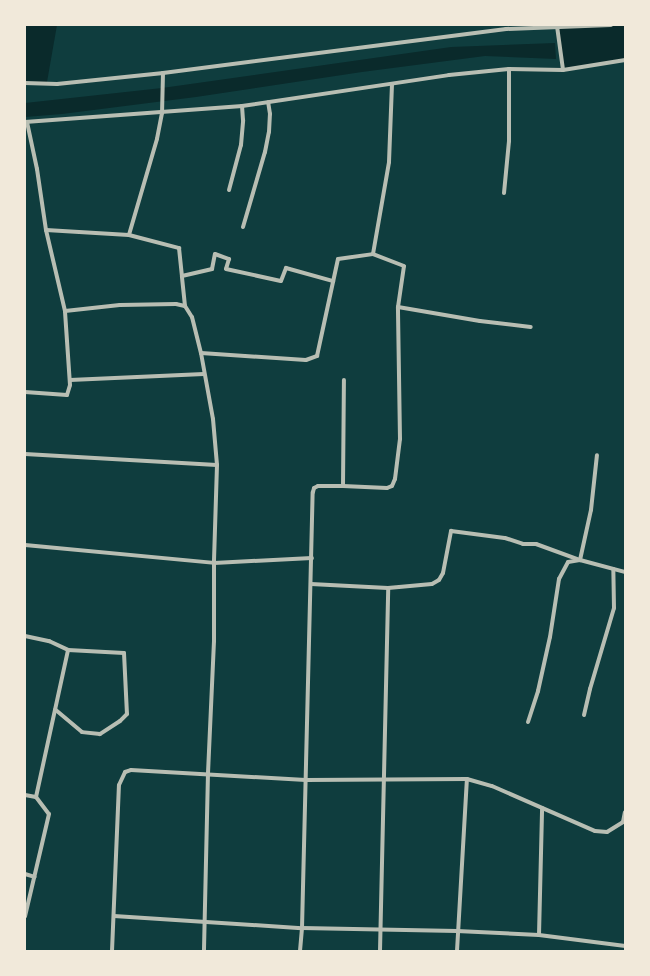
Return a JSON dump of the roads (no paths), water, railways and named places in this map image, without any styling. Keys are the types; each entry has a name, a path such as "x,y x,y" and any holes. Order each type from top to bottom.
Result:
{"street":[{"path":"25,83 57,84 163,73 444,36 557,26 611,25"},
{"path":"557,26 563,70"},
{"path":"25,392 67,395 70,392 65,311 46,230 37,169 26,122 242,106 449,75 509,69 563,70 625,60"},
{"path":"504,193 509,141 509,69"},
{"path":"129,235 157,139 162,113 163,73"},
{"path":"373,254 389,162 392,84"},
{"path":"243,227 266,152 269,132 268,102"},
{"path":"229,190 241,145 243,120 242,106"},
{"path":"46,230 129,235 179,248 185,306 192,317 201,354 213,419 217,465 214,563 214,641 208,773 204,951"},
{"path":"182,276 212,270 215,254 229,259 226,269 281,280 286,268 332,281"},
{"path":"201,354 312,360 319,352 332,281 338,259 373,254 404,266 398,307 400,439 395,479 392,486 387,488 343,486 318,486 314,488 302,928 300,951"},
{"path":"65,311 120,305 176,304 185,306"},
{"path":"398,307 480,321 531,327"},
{"path":"70,380 204,374"},
{"path":"343,486 344,380"},
{"path":"25,454 217,465"},
{"path":"580,560 591,510 597,455"},
{"path":"311,584 388,588 432,584 439,580 443,573 451,532 505,538 523,544 536,544 580,560 625,572"},
{"path":"25,545 214,563 312,558"},
{"path":"528,722 538,690 550,637 558,579 568,562 580,560"},
{"path":"584,715 593,678 614,608 613,569"},
{"path":"380,951 388,588"},
{"path":"25,636 49,641 68,650 124,653 127,714 100,734 82,732 55,709"},
{"path":"36,797 68,650"},
{"path":"112,951 119,785 125,772 131,770 146,769 306,780 384,778 467,779 492,786 595,831 607,832 624,822 625,812"},
{"path":"457,951 467,779"},
{"path":"25,794 36,797 49,814 25,916"},
{"path":"539,935 542,808"},
{"path":"25,874 35,877"},
{"path":"114,916 302,928 457,931 539,935 625,946"}],"water":[{"path":"25,25 57,25 47,82 25,83"},
{"path":"625,25 625,60 563,70 557,26"},
{"path":"555,43 556,59 485,56 362,72 196,97 62,114 25,117 25,103 162,88 451,47"}]}
